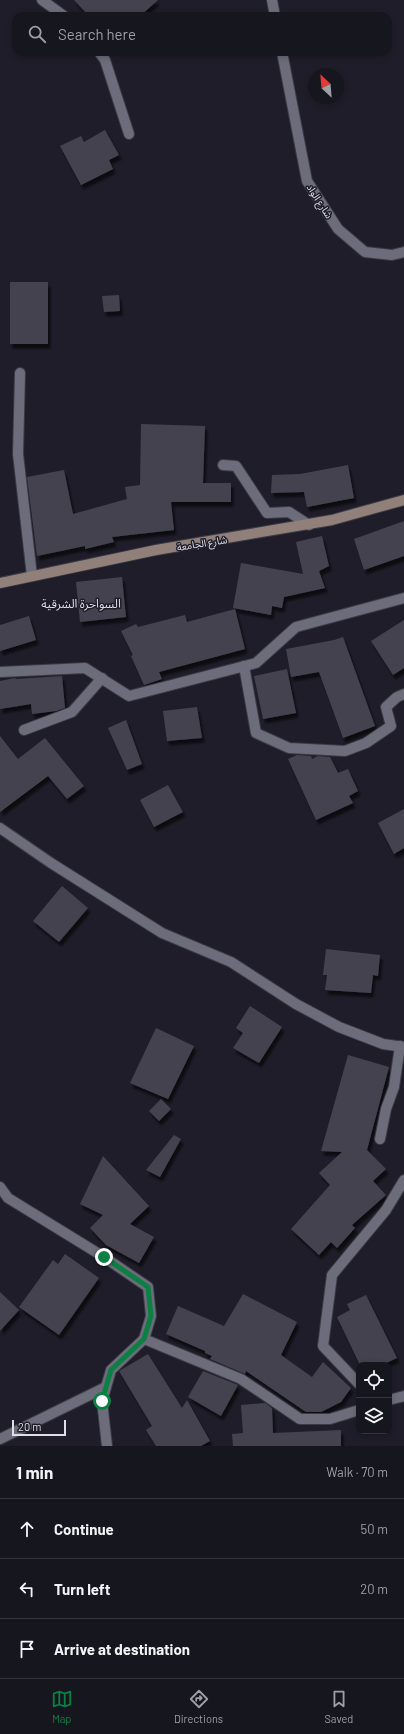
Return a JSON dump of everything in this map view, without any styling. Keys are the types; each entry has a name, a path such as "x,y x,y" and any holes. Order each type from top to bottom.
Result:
{"main road":[{"name":"شارع الجامعة","path":"0,582 156,550 332,520 404,500"}],"street":[{"path":"42,0 58,12"},
{"path":"272,0 274,12"},
{"path":"102,56 105,60 129,134"},
{"name":"شارع الواد","path":"283,56 307,181 338,229 364,252 392,254 404,252"},
{"path":"20,373 18,454 32,576"},
{"path":"223,465 236,466 267,513 289,512 308,524"},
{"path":"0,672 85,668 129,696 256,663 296,627 404,598"},
{"path":"244,666 256,733 289,748 345,751 366,743 391,726 386,707 397,697 404,694"},
{"path":"24,730 72,712 102,678"},
{"path":"0,828 51,863 162,933 231,962 296,1004 340,1027 383,1044 402,1047 394,1087 386,1109 380,1139"},
{"path":"356,1381 323,1346 332,1274 386,1210 404,1180"},
{"path":"0,1187 8,1198 104,1257 148,1287 151,1316 144,1339 111,1370 102,1401 108,1446"},
{"path":"144,1339 241,1379 300,1419 330,1419 356,1411"},
{"path":"0,1439 106,1388"},
{"path":"392,1399 404,1396"}],"building":[{"path":"74,0 158,0 144,12 85,12"},
{"path":"105,130 119,155 109,160 113,169 81,185 60,146 81,136 84,142"},
{"path":"10,282 48,282 48,344 10,344"},
{"path":"119,295 120,311 104,312 102,296"},
{"path":"141,424 205,426 203,483 231,483 231,502 171,502 174,530 112,537 114,542 85,549 85,546 37,556 27,477 64,470 73,514 127,499 125,487 140,485"},
{"path":"348,465 354,498 307,507 304,492 271,493 272,475 300,474"},
{"path":"404,521 404,556 364,570 354,539"},
{"path":"322,536 329,566 319,571 325,588 284,597 282,608 272,606 271,615 233,608 241,563 303,574 296,542"},
{"path":"122,577 126,617 80,622 76,582"},
{"path":"235,609 245,649 159,672 162,679 144,685 131,656 133,655 121,631 136,624 138,627 185,615 187,622"},
{"path":"29,616 36,640 0,651 0,625"},
{"path":"404,620 404,668 393,675 371,641"},
{"path":"343,637 375,726 343,738 319,672 291,677 286,649"},
{"path":"287,669 296,713 263,719 254,676"},
{"path":"62,676 65,708 56,711 32,714 31,704 0,709 0,681 15,678"},
{"path":"197,707 202,738 167,741 163,711"},
{"path":"126,720 142,764 127,770 108,728"},
{"path":"0,736 18,759 45,738 84,786 67,799 48,776 0,812"},
{"path":"297,755 311,756 312,759 318,756 330,757 338,773 348,769 358,791 349,796 353,803 316,820 288,759"},
{"path":"168,785 183,812 154,827 140,800"},
{"path":"404,809 404,848 394,854 378,823"},
{"path":"62,886 88,908 59,942 33,921"},
{"path":"326,949 380,955 378,976 373,975 371,993 325,990 327,975 323,975"},
{"path":"250,1006 282,1027 259,1063 233,1048 243,1033 236,1028"},
{"path":"156,1028 194,1046 168,1099 130,1083"},
{"path":"348,1055 389,1067 367,1150 386,1169 373,1181 386,1195 352,1225 355,1228 337,1248 331,1242 319,1255 291,1229 330,1185 319,1173 342,1152 321,1151"},
{"path":"161,1099 171,1109 159,1121 149,1111"},
{"path":"174,1135 181,1139 160,1177 146,1170"},
{"path":"103,1156 149,1206 130,1224 154,1237 139,1263 106,1245 90,1228 103,1215 80,1204"},
{"path":"65,1254 99,1278 59,1335 19,1307 53,1260 58,1264"},
{"path":"0,1292 19,1310 0,1331"},
{"path":"243,1294 297,1322 281,1355 312,1377 323,1362 351,1388 341,1402 321,1412 306,1412 246,1371 245,1374 210,1359 212,1356 205,1353 205,1351 166,1334 178,1306 224,1326"},
{"path":"366,1295 397,1358 388,1362 359,1362 337,1317 350,1310 347,1304"},
{"path":"148,1354 182,1408 187,1400 210,1441 201,1446 156,1446 146,1430 152,1426 119,1371"},
{"path":"203,1371 238,1385 221,1416 188,1397"},
{"path":"265,1403 272,1408 273,1433 341,1430 341,1446 233,1446 232,1434 243,1433 241,1405"}],"district":[{"name":"السواحرة الشرقية","path":"81,603"}],"route":[{"path":"102,1401 111,1370 144,1339 151,1316 148,1287 104,1257"}]}
